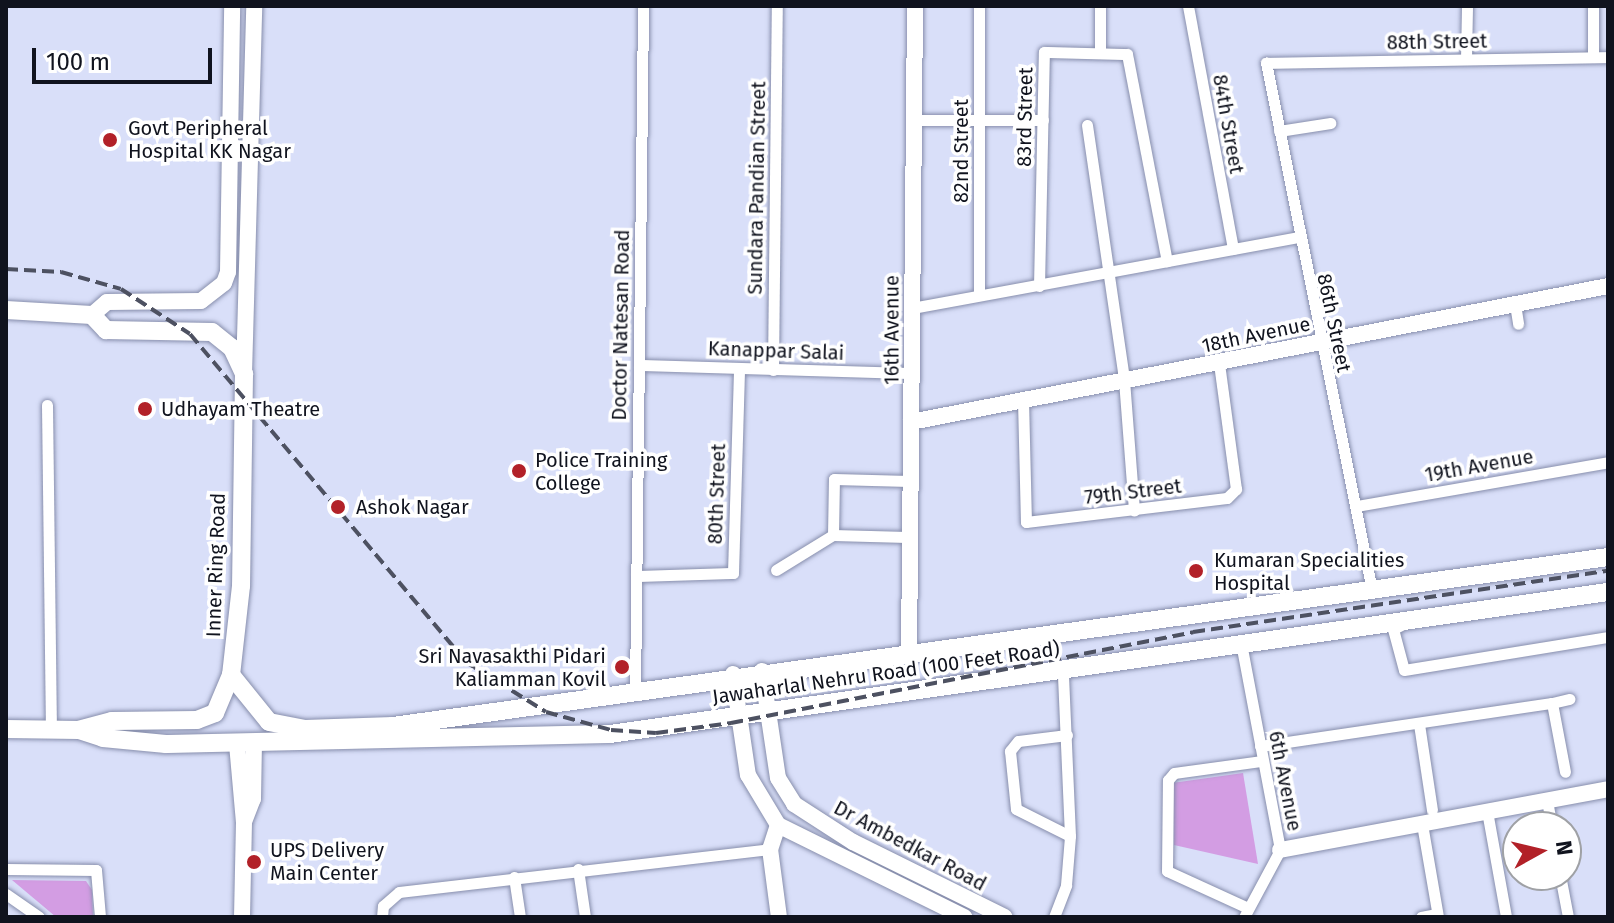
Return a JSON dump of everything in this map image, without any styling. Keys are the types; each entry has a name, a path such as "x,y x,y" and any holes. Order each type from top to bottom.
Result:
{"main road":[{"path":"6,310 92,315 106,330 212,332 232,348 244,374"},
{"name":"Inner Ring Road","path":"6,729 79,730 112,721 197,720 215,713 231,675 241,586 244,374"},
{"name":"Jawaharlal Nehru Road (100 Feet Road)","path":"231,675 269,722 305,729 393,726 635,693 733,674 909,655 1608,557"},
{"name":"Jawaharlal Nehru Road (100 Feet Road)","path":"166,744 610,734 740,714 1063,673 1241,643 1608,594"},
{"name":"Inner Ring Road","path":"79,730 103,738 166,744"}],"street":[{"path":"92,315 107,302 201,301 218,290 228,272 232,6"},
{"path":"244,374 254,6"},
{"name":"Doctor Natesan Road","path":"635,693 643,6"},
{"name":"Sundara Pandian Street","path":"773,370 777,6"},
{"name":"16th Avenue","path":"909,655 907,537 915,6"},
{"name":"82nd Street","path":"979,6 979,295"},
{"path":"1100,6 1100,53"},
{"name":"84th Street","path":"1188,6 1233,249"},
{"path":"1466,59 1467,6"},
{"path":"1593,6 1593,57"},
{"name":"83rd Street","path":"1039,286 1044,52 1127,54 1167,261"},
{"name":"88th Street","path":"1266,63 1608,57"},
{"name":"86th Street","path":"1266,63 1297,237 1357,506 1372,590"},
{"path":"914,120 1043,120"},
{"path":"1279,131 1330,123"},
{"path":"1087,125 1124,380 1134,511"},
{"path":"229,140 251,141"},
{"path":"912,308 1297,237"},
{"name":"18th Avenue","path":"911,422 1608,286"},
{"path":"1515,304 1518,324"},
{"name":"79th Street","path":"1023,400 1026,522 1134,511 1235,493 1219,364"},
{"name":"Kanappar Salai","path":"639,365 911,373"},
{"name":"80th Street","path":"636,576 733,573 739,369"},
{"path":"47,405 51,731"},
{"name":"19th Avenue","path":"1357,506 1608,462"},
{"path":"833,535 834,479 909,481"},
{"path":"776,570 833,535 907,537"},
{"path":"1428,619 1393,629 1401,669 1608,637"},
{"name":"6th Avenue","path":"1241,643 1280,850 1246,913"},
{"name":"Dr Ambedkar Road","path":"762,671 778,778 794,804 853,842 1005,917"},
{"path":"1054,917 1066,885 1070,836 1063,673"},
{"path":"733,674 748,775 778,825 964,917"},
{"path":"1260,746 1570,699"},
{"path":"1552,703 1565,772"},
{"path":"1419,724 1438,916 1421,917"},
{"path":"1067,735 1018,741 1010,751 1016,809 1070,836"},
{"path":"242,917 244,822 253,799 245,744"},
{"path":"1246,913 1167,871 1168,780 1174,773 1262,761"},
{"path":"1280,850 1427,817 1487,811 1608,791"},
{"path":"1547,801 1549,811"},
{"path":"1487,811 1506,917"},
{"path":"778,825 770,849 779,917"},
{"path":"382,917 389,898 399,892 770,849"},
{"path":"6,869 96,870 100,917"},
{"path":"578,869 585,917"},
{"path":"514,877 520,917"},
{"path":"1563,891 1568,917"},
{"path":"6,894 39,917"}],"shaded area":[{"path":"1243,773 1258,864 1174,845 1172,783"},
{"path":"12,880 86,881 92,890 93,917 56,917"}],"railway":[{"path":"6,269 61,272 121,289 190,334 466,662 546,712 611,730 656,733 731,723 1193,632 1608,571"}],"place":[{"name":"Govt Peripheral Hospital KK Nagar","path":"110,140"},
{"name":"Udhayam Theatre","path":"145,409"},
{"name":"Police Training College","path":"519,471"},
{"name":"Ashok Nagar","path":"338,507"},
{"name":"Kumaran Specialities Hospital","path":"1196,571"},
{"name":"Sri Navasakthi Pidari Kaliamman Kovil","path":"622,667"},
{"name":"UPS Delivery Main Center","path":"254,862"}]}
